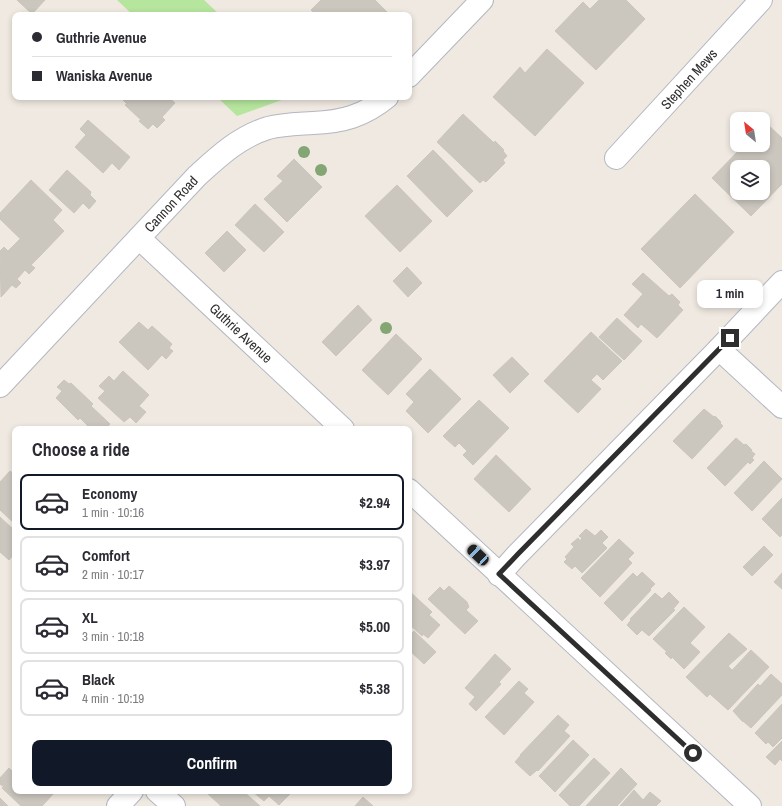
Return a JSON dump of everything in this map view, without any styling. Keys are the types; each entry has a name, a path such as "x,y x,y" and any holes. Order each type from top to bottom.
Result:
{"street":[{"path":"412,73 482,0"},
{"name":"Stephen Mews","path":"616,158 761,0"},
{"name":"Cannon Road","path":"0,386 198,176 224,151 253,134 280,125 316,123 347,119 361,114 382,100"},
{"name":"Guthrie Avenue","path":"140,238 340,426"},
{"path":"499,574 719,349 782,282"},
{"path":"719,349 782,407"},
{"path":"412,497 499,574 750,806"},
{"path":"118,806 129,794"},
{"path":"160,794 174,806"}],"green space":[{"path":"117,0 204,0 217,12 130,12"},
{"path":"220,100 282,100 237,116"}],"building":[{"path":"17,0 45,0 34,12 30,12"},
{"path":"321,0 375,0 387,12 313,12 311,10"},
{"path":"599,0 626,0 645,19 596,70 555,31 583,2 590,9"},
{"path":"547,49 584,83 535,136 493,97 520,67 525,73"},
{"path":"123,100 172,100 175,103 162,117 165,120 157,128 153,124 148,129 125,105 127,104"},
{"path":"463,114 494,143 495,141 504,150 503,151 507,156 503,160 505,163 486,182 483,180 480,183 437,142"},
{"path":"88,120 130,157 119,170 112,163 103,173 75,147 86,135 80,129"},
{"path":"770,127 782,138 782,184 770,196 770,160 730,160 730,196 712,178 737,152 770,152"},
{"path":"433,150 473,191 447,217 407,176"},
{"path":"294,159 322,187 287,222 264,199 283,181 277,176"},
{"path":"67,170 91,192 90,195 96,201 89,209 83,203 74,213 49,190"},
{"path":"31,180 62,210 53,220 64,231 39,257 0,219 0,213"},
{"path":"397,185 432,221 400,252 365,216"},
{"path":"695,194 734,232 680,288 641,249"},
{"path":"735,200 766,200 751,216"},
{"path":"255,204 284,232 264,252 235,225"},
{"path":"227,231 246,250 224,272 205,253"},
{"path":"20,239 39,257 31,265 35,268 29,274 25,270 17,279 21,283 16,288 12,285 1,297 0,251 4,247 8,251"},
{"path":"407,267 422,283 408,297 393,281"},
{"path":"643,273 669,296 672,294 680,302 678,305 683,310 657,338 641,324 638,328 624,315 643,294 632,284"},
{"path":"358,305 372,320 336,356 322,342"},
{"path":"617,318 642,341 624,360 599,337"},
{"path":"139,322 148,330 152,326 172,344 169,348 173,351 166,359 162,355 148,370 119,342"},
{"path":"591,332 622,361 603,380 597,374 591,380 601,389 578,413 544,381"},
{"path":"396,334 422,359 388,395 362,370"},
{"path":"512,357 529,374 510,393 493,375"},
{"path":"430,369 461,399 428,433 406,411 414,402 406,394"},
{"path":"123,371 149,395 139,406 146,412 136,423 130,417 124,422 98,398 105,391 99,386 109,376 114,381"},
{"path":"64,380 69,384 71,383 93,404 91,406 110,424 108,426 88,426 80,418 78,420 56,398 62,391 57,387"},
{"path":"479,400 509,428 473,465 463,455 467,451 459,443 455,447 443,436"},
{"path":"704,409 714,417 715,416 723,426 692,459 673,441"},
{"path":"736,438 752,450 751,451 755,454 752,458 754,460 750,464 748,462 725,486 707,468"},
{"path":"496,455 531,489 509,512 474,479"},
{"path":"764,461 782,479 752,511 734,493"},
{"path":"10,471 12,473 12,521 0,510 0,482"},
{"path":"782,498 782,535 780,537 762,519"},
{"path":"0,517 12,528 12,556 9,560 0,552"},
{"path":"586,529 595,536 601,530 608,537 602,543 607,548 582,573 575,566 572,569 564,562 567,559 565,557 574,547 571,544 578,538 580,541 582,538 579,536"},
{"path":"619,539 634,553 628,559 632,563 600,597 581,578"},
{"path":"764,546 773,555 752,576 743,567"},
{"path":"642,572 655,584 622,621 604,603 633,573 637,577"},
{"path":"782,573 782,589 774,582"},
{"path":"449,586 467,602 469,607 466,610 478,621 465,634 428,599 440,587 444,591"},
{"path":"669,592 679,602 673,609 675,610 649,636 642,630 637,635 627,625 631,620 630,619 655,593 662,599"},
{"path":"412,594 432,612 429,615 440,625 428,638 423,634 422,636 412,627"},
{"path":"684,607 705,627 690,643 700,652 684,669 672,657 671,659 665,653 667,652 653,639"},
{"path":"414,631 436,652 424,664 412,653 412,633"},
{"path":"729,633 747,649 728,666 732,670 707,697 686,677"},
{"path":"751,650 769,667 728,710 710,694"},
{"path":"495,654 511,669 499,682 501,684 476,711 469,704 475,697 465,688"},
{"path":"771,674 782,684 782,695 751,728 733,711 758,684 760,686"},
{"path":"519,681 528,689 524,693 534,702 504,735 485,717"},
{"path":"782,704 782,738 773,747 768,742 766,744 755,733"},
{"path":"558,715 569,725 564,731 570,736 538,771 537,770 530,776 515,762"},
{"path":"573,740 589,755 555,792 539,776"},
{"path":"782,741 782,761 780,759 775,765 766,757"},
{"path":"594,758 610,773 579,806 570,806 559,795"},
{"path":"9,768 12,771 12,794 53,794 42,806 21,806 2,788 4,787 0,784 0,778"},
{"path":"621,768 637,784 617,806 586,806"},
{"path":"634,790 643,800 650,792 661,801 656,806 620,806"},
{"path":"208,794 246,794 260,806 221,806"},
{"path":"256,794 290,794 279,805 269,796 264,801"},
{"path":"363,797 373,806 355,806"},
{"path":"0,798 8,806 0,806"}],"route":[{"path":"693,753 499,574 730,338"}]}
